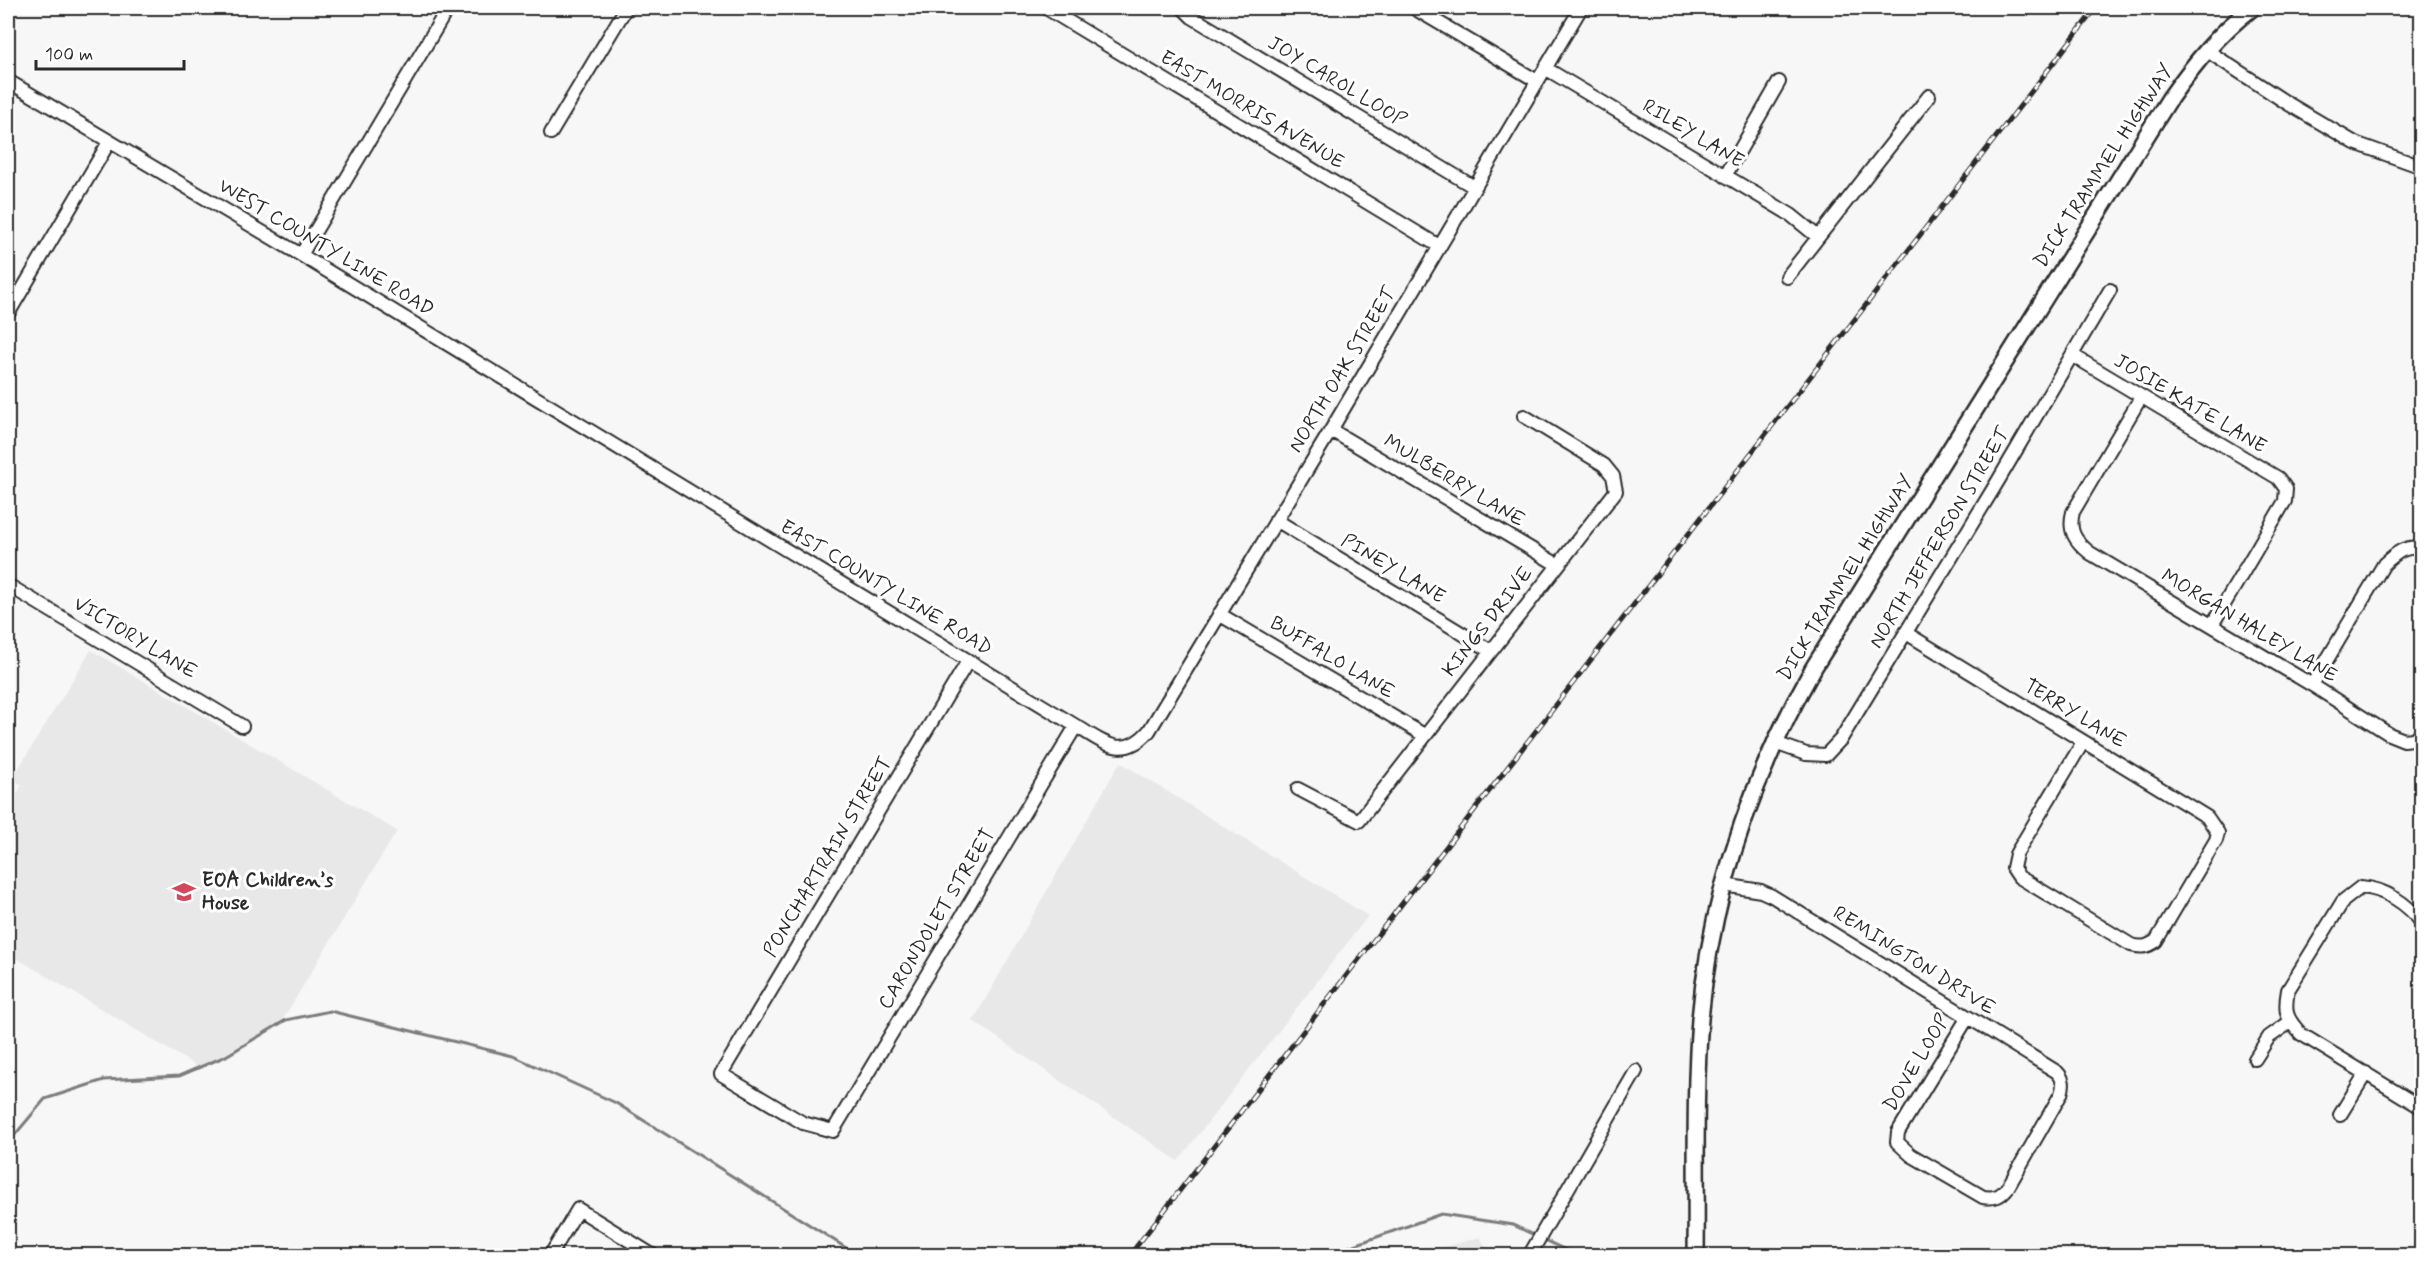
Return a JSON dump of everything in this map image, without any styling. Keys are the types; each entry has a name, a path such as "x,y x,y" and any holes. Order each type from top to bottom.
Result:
{"main road":[{"name":"DICK TRAMMEL HIGHWAY","path":"1696,1256 1697,1072 1700,1018 1708,964 1724,885 1744,819 1775,743 1821,657 2170,98 2206,50 2252,8"}],"street":[{"path":"301,255 448,8"},
{"path":"551,133 626,8"},
{"name":"EAST MORRIS AVENUE","path":"1046,8 1439,246"},
{"name":"JOY CAROL LOOP","path":"1183,8 1192,17 1474,187"},
{"path":"1414,8 1537,81"},
{"name":"NORTH OAK STREET","path":"1131,746 1149,731 1331,430 1581,8"},
{"path":"2206,50 2287,103 2355,143 2421,167"},
{"name":"RILEY LANE","path":"1545,68 1791,215 1818,237"},
{"name":"WEST COUNTY LINE ROAD","path":"8,81 624,451"},
{"path":"1725,176 1779,82"},
{"path":"1787,277 1929,96"},
{"path":"8,314 108,142"},
{"name":"NORTH JEFFERSON STREET","path":"1775,743 1806,754 1826,755 1834,749 1906,633 2110,290"},
{"name":"JOSIE KATE LANE","path":"2072,355 2278,478 2286,489 2285,501 2212,625"},
{"name":"MORGAN HALEY LANE","path":"2141,397 2073,512 2070,522 2072,533 2079,544 2090,553 2312,685 2389,734 2404,740 2417,737"},
{"name":"KINGS DRIVE","path":"1298,789 1359,821 1616,491 1613,476 1604,465 1524,416"},
{"name":"MULBERRY LANE","path":"1331,430 1558,565"},
{"name":"EAST COUNTY LINE ROAD","path":"624,451 1076,726 1107,744 1120,748 1131,746"},
{"name":"PINEY LANE","path":"1276,520 1491,651"},
{"path":"2312,685 2384,564 2397,552 2416,547"},
{"name":"VICTORY LANE","path":"8,585 242,726"},
{"name":"BUFFALO LANE","path":"1219,614 1424,735"},
{"name":"TERRY LANE","path":"1906,633 2207,817 2218,833 2212,848 2156,941 2148,946 2140,948 2131,945 2019,877 2013,868 2016,854 2083,742"},
{"name":"PONCHARTRAIN STREET","path":"832,1131 803,1123 721,1074 968,661"},
{"name":"CARONDOLET STREET","path":"832,1131 1076,726"},
{"name":"REMINGTON DRIVE","path":"1724,885 1761,891 1772,896 2057,1072 2063,1081 2061,1094"},
{"path":"2421,923 2411,909 2376,888 2361,887 2343,901 2288,990 2285,1006 2290,1022 2301,1034 2421,1108"},
{"name":"DOVE LOOP","path":"1968,1017 1898,1132 1897,1142 1902,1149 1983,1197 1998,1197 2008,1186 2061,1094"},
{"path":"2255,1059 2269,1037 2290,1022"},
{"path":"1529,1256 1636,1071"},
{"path":"2340,1114 2366,1073"},
{"path":"550,1256 578,1209 654,1256"}],"shaded area":[{"name":"EOA Children’s House","path":"91,650 397,831 280,1024 226,1056 198,1067 8,953 8,809 22,785 12,779"},
{"path":"1120,762 1368,916 1178,1161 973,1021"},
{"path":"1480,1237 1490,1255 1417,1255"}],"waterway":[{"path":"8,1143 45,1099 104,1080 179,1076 226,1056 286,1020 330,1011 513,1056 616,1103 859,1256"},
{"path":"1324,1256 1441,1214 1513,1225 1532,1234"},
{"path":"1547,1241 1578,1256"}],"railway":[{"path":"1129,1256 2096,8"}],"place":[{"name":"EOA Children’s House","path":"184,892"}]}
